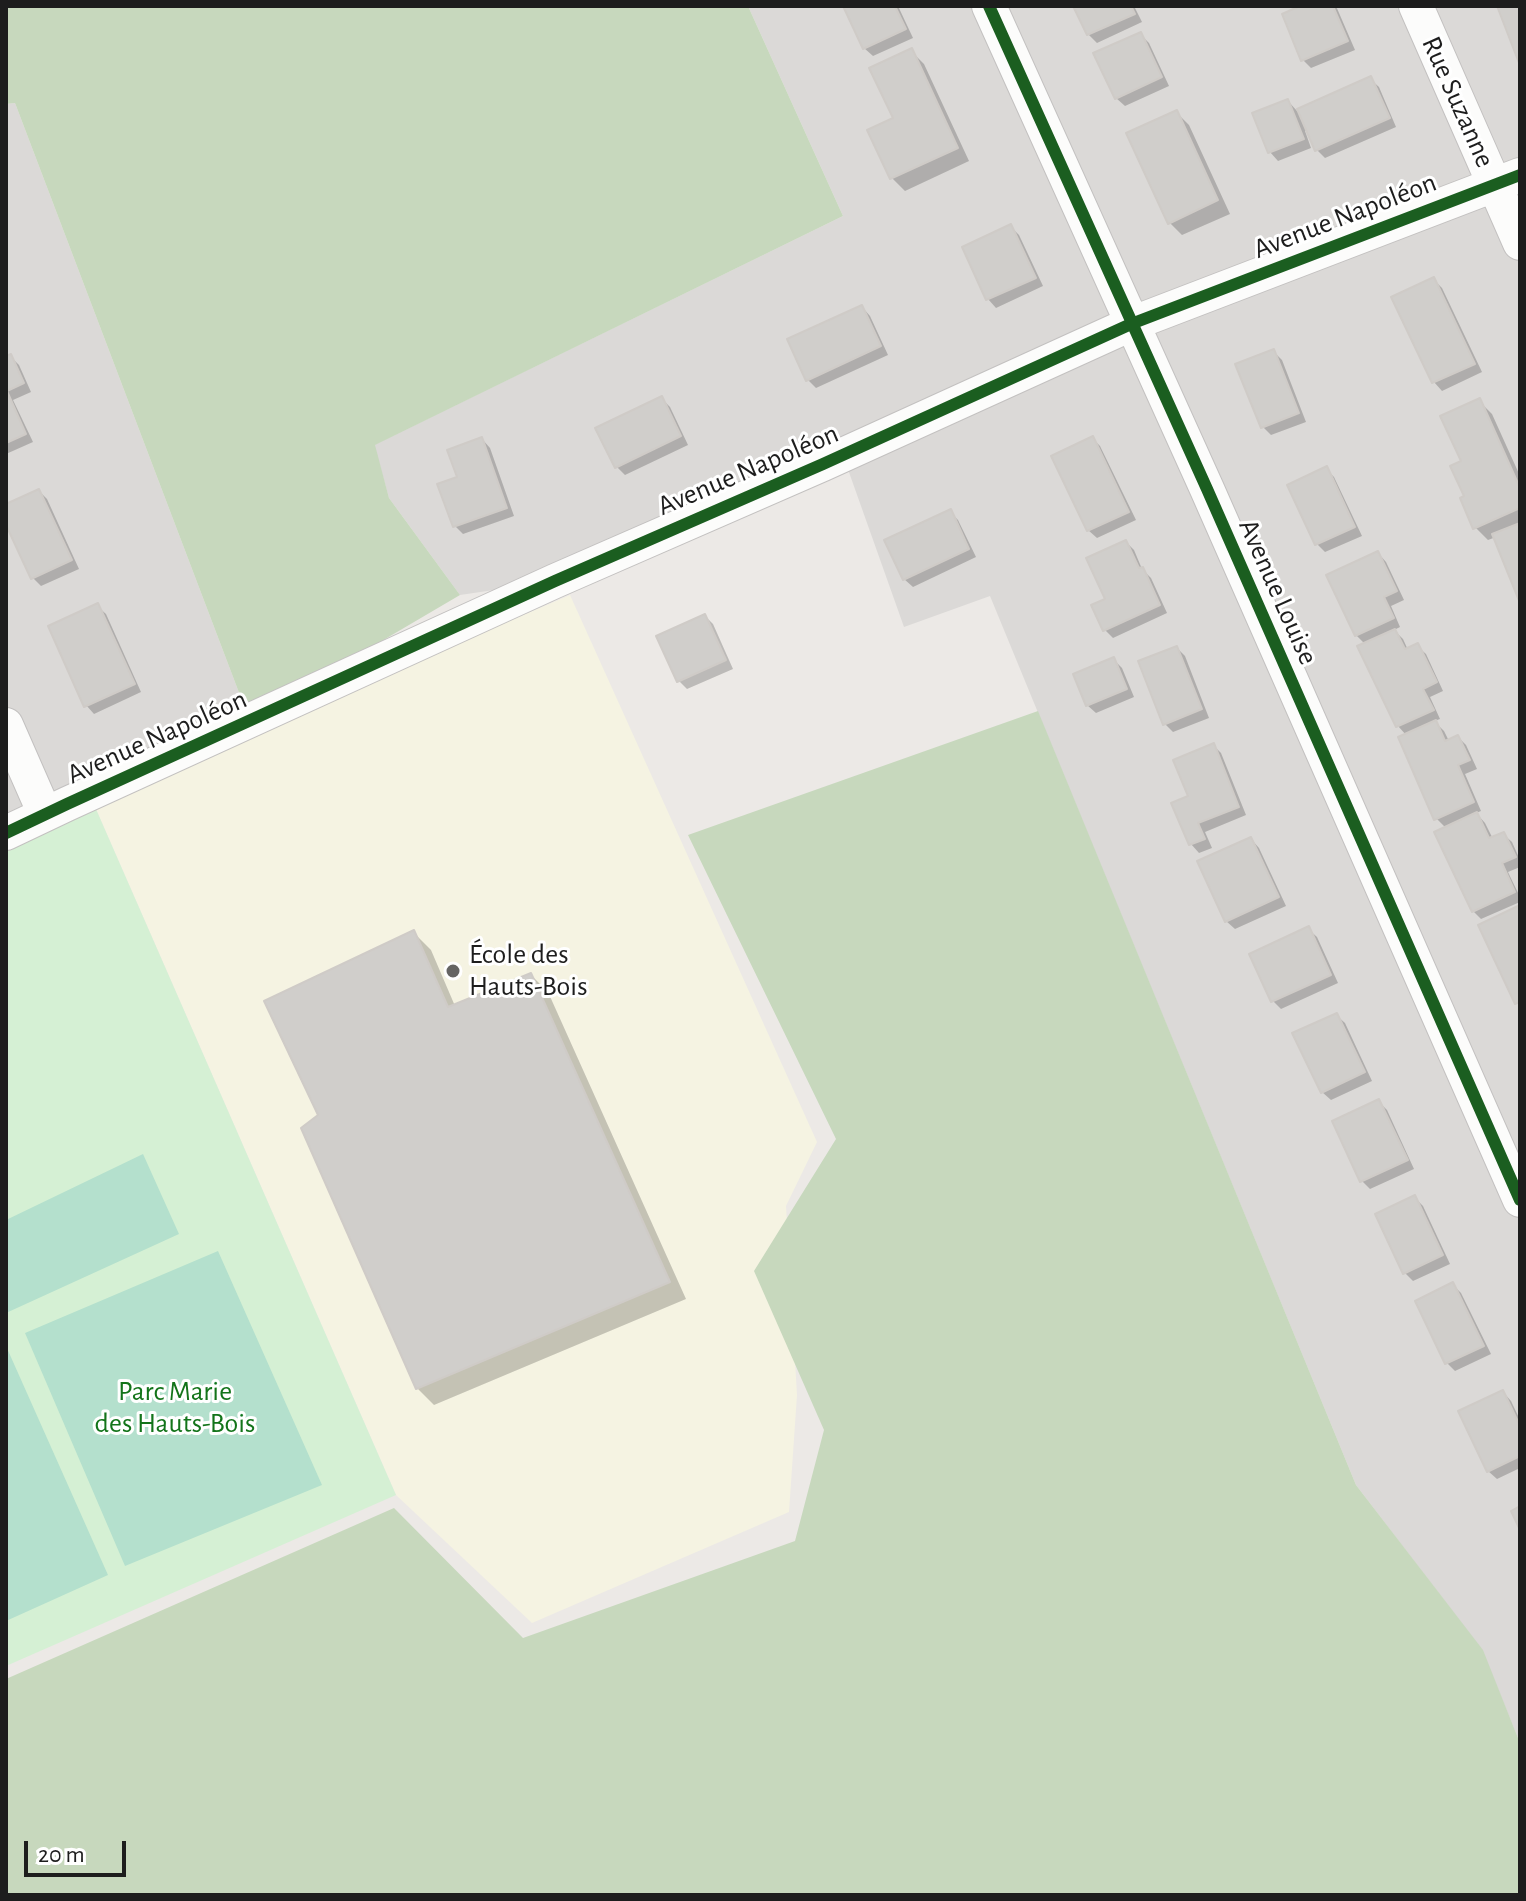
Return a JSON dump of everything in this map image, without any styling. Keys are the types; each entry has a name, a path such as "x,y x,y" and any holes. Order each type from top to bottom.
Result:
{"street":[{"name":"Avenue Louise","path":"989,6 1207,489 1520,1200"},
{"name":"Rue Suzanne","path":"1416,6 1507,180 1520,243"},
{"name":"Avenue Napoléon","path":"6,833 583,568 823,464 1131,324 1507,180"},
{"path":"6,725 45,814"}],"shaded area":[{"path":"748,6 1520,6 1520,1743 1482,1650 1356,1485 990,596 904,627 845,461 555,581 460,595 389,498 374,445 843,216"},
{"path":"15,103 249,719 6,819 6,104"},
{"name":"École des Hauts-Bois","path":"570,595 817,1142 786,1206 797,1395 789,1512 532,1623 396,1495 92,800"}],"green space":[{"path":"6,6 748,6 843,216 375,445 389,498 460,595 249,719 15,103 6,104"},
{"path":"1038,711 1356,1485 1483,1650 1520,1743 1520,1895 6,1895 6,1679 394,1508 523,1638 795,1541 824,1430 754,1271 836,1139 688,835"},
{"name":"Parc Marie des Hauts-Bois","path":"92,800 396,1495 6,1666 6,836"},
{"path":"143,1154 179,1234 6,1313 6,1220"},
{"path":"218,1251 322,1485 125,1566 25,1333"},
{"path":"6,1346 108,1575 6,1621"}],"building":[{"path":"843,6 895,6 906,29 863,49"},
{"path":"1073,6 1131,6 1135,14 1087,35"},
{"path":"1300,6 1333,6 1348,41 1301,61 1282,14"},
{"path":"1497,6 1520,6 1520,63 1519,63"},
{"path":"1141,32 1162,77 1115,99 1093,53"},
{"path":"912,48 958,148 890,179 867,130 893,118 869,68"},
{"path":"1371,76 1390,118 1315,151 1297,109"},
{"path":"1288,99 1304,139 1268,153 1252,113"},
{"path":"1177,110 1218,200 1168,224 1126,133"},
{"path":"1011,224 1036,278 986,300 962,247"},
{"path":"1434,277 1475,364 1432,383 1391,297"},
{"path":"862,305 881,346 806,381 787,339"},
{"path":"1274,349 1299,413 1261,428 1235,364"},
{"path":"11,354 24,383 7,391 26,434 6,443 6,356"},
{"path":"662,396 681,436 615,468 595,428"},
{"path":"1480,398 1520,488 1520,508 1473,529 1460,498 1464,496 1450,466 1461,461 1440,416"},
{"path":"1093,436 1129,512 1087,531 1051,456"},
{"path":"482,437 507,508 453,527 437,484 457,477 447,450"},
{"path":"1327,466 1355,527 1315,545 1287,485"},
{"path":"39,489 72,560 31,579 6,525 6,504"},
{"path":"951,509 969,549 903,580 884,540"},
{"path":"1520,523 1520,603 1492,534"},
{"path":"1126,540 1139,568 1143,567 1160,605 1103,631 1091,605 1105,599 1086,558"},
{"path":"1378,551 1397,591 1384,597 1394,618 1355,636 1326,575"},
{"path":"98,603 135,684 84,707 48,626"},
{"path":"705,614 726,660 677,682 656,636"},
{"path":"1395,629 1405,649 1418,643 1437,682 1423,689 1434,710 1396,727 1357,646"},
{"path":"1177,646 1202,709 1163,725 1138,661"},
{"path":"1114,657 1127,689 1086,706 1073,674"},
{"path":"1436,720 1445,741 1458,735 1470,760 1458,765 1474,802 1434,820 1398,737"},
{"path":"1214,743 1239,807 1198,823 1205,839 1189,845 1171,803 1188,796 1173,760"},
{"path":"1477,812 1489,838 1504,832 1516,857 1502,863 1515,892 1472,912 1434,832"},
{"path":"1251,837 1279,897 1225,922 1197,861"},
{"path":"1518,906 1520,1002 1515,1004 1478,925"},
{"path":"1309,926 1331,975 1271,1002 1249,954"},
{"name":"École des Hauts-Bois","path":"414,930 448,1007 531,973 670,1282 416,1389 301,1128 318,1115 264,1001"},
{"path":"1337,1013 1365,1072 1321,1093 1292,1033"},
{"path":"1379,1099 1408,1160 1360,1182 1332,1121"},
{"path":"1415,1195 1443,1255 1403,1274 1375,1214"},
{"path":"1453,1282 1484,1346 1445,1364 1415,1301"},
{"path":"1503,1390 1520,1426 1520,1456 1487,1472 1458,1411"},
{"path":"1520,1506 1520,1530 1511,1511"}],"cycle path":[{"path":"989,6 1207,489 1520,1200"},
{"path":"6,833 555,581 1131,324 1520,175"}],"place":[{"name":"École des Hauts-Bois","path":"453,971"}]}
